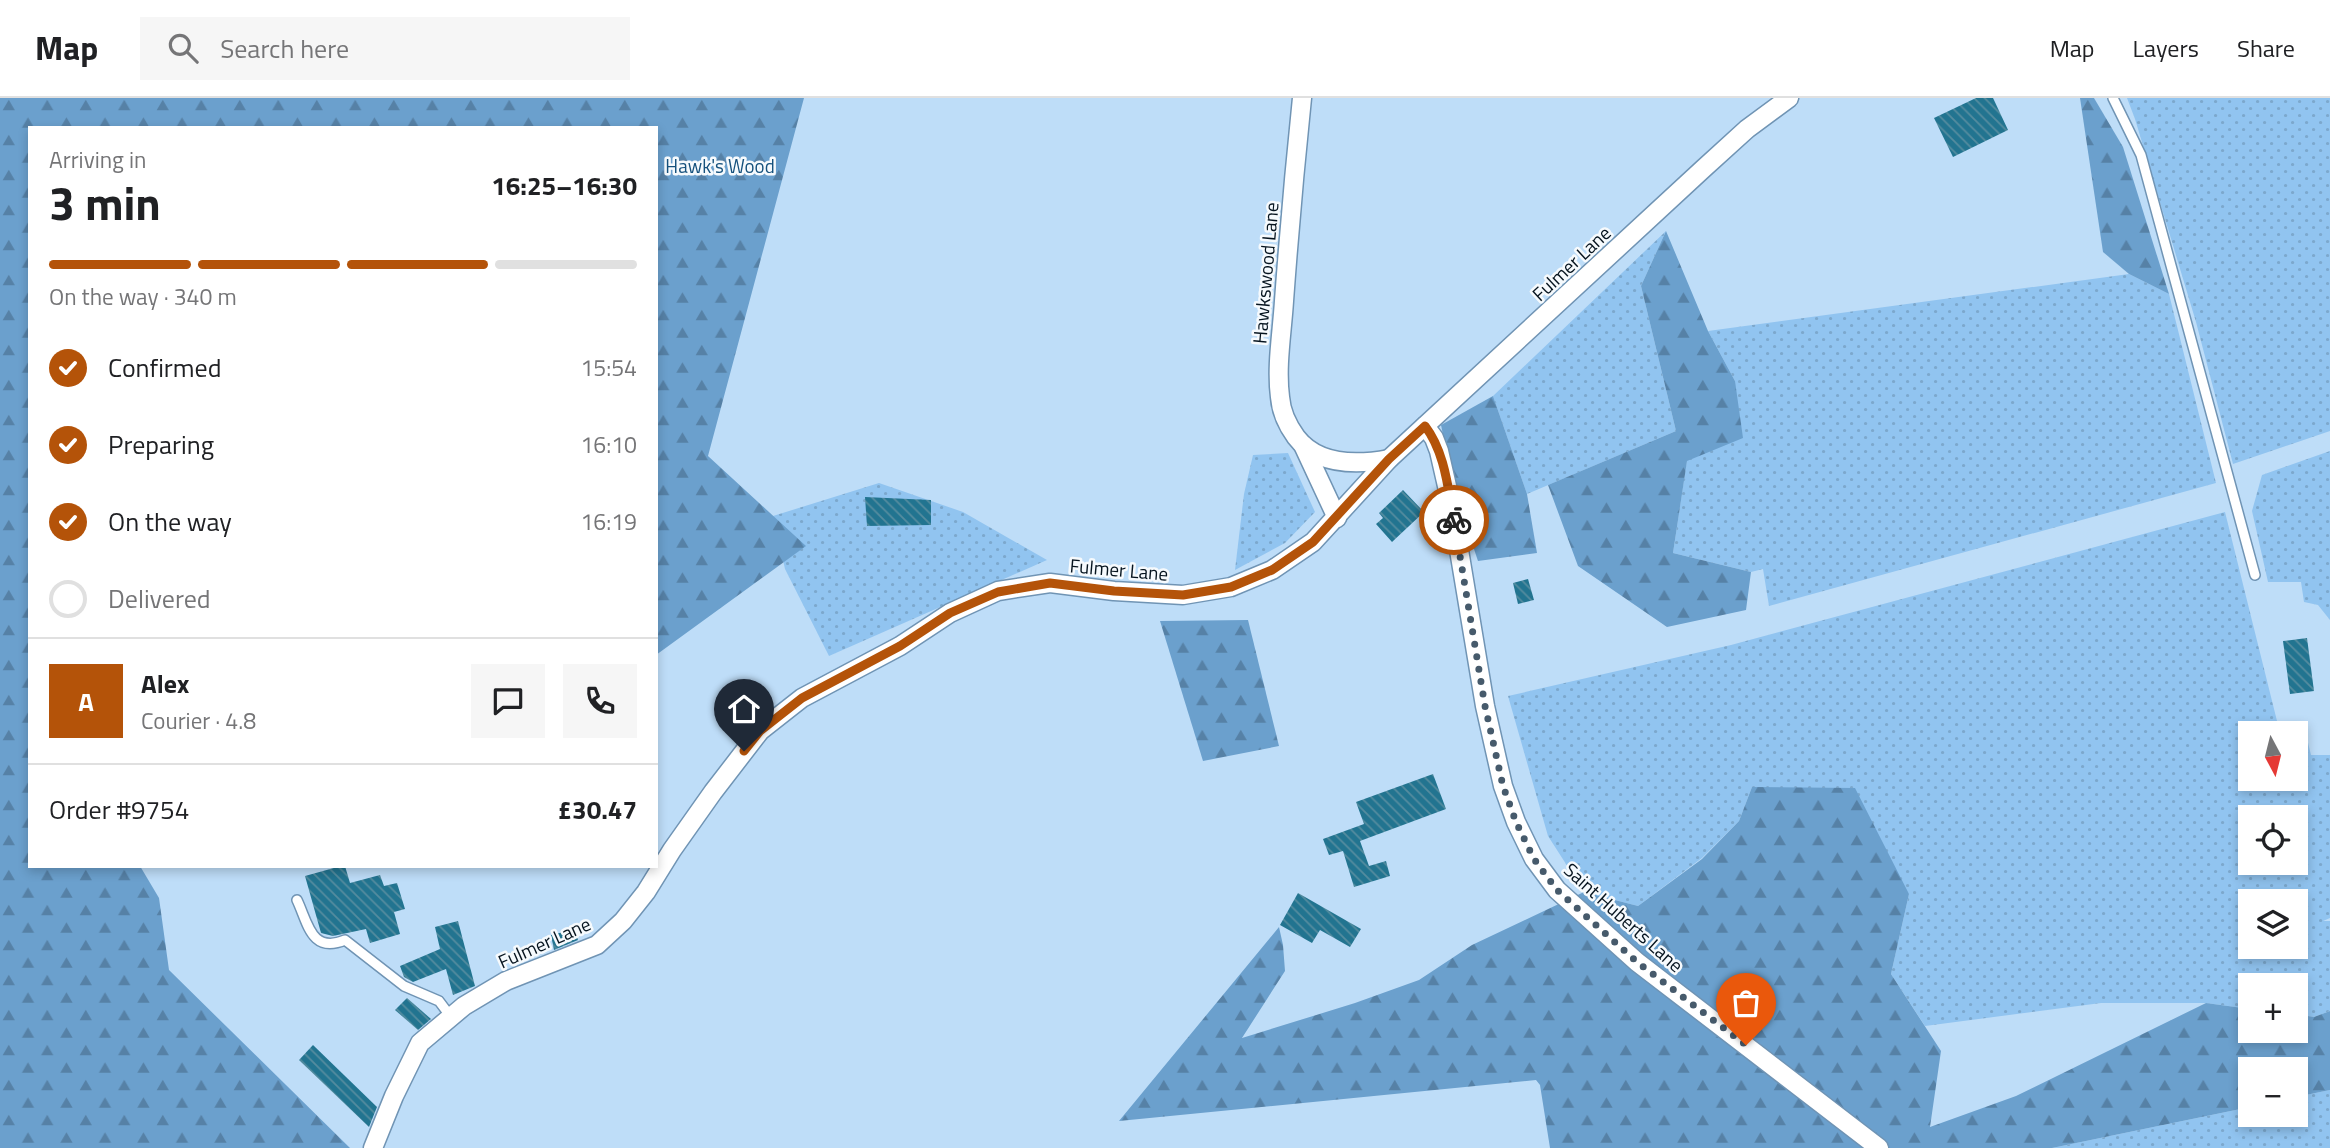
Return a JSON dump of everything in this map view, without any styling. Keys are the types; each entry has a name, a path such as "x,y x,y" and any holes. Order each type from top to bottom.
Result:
{"street":[{"name":"Hawkswood Lane","path":"1302,98 1279,361 1282,407 1337,518"},
{"name":"Fulmer Lane","path":"373,1148 420,1043 451,1017 506,981 597,945 646,892 713,792 760,731 802,698 900,646 950,613 998,592 1050,583 1114,591 1183,595 1231,587 1272,570 1313,542 1389,459 1703,169 1748,129 1789,98"},
{"name":"Saint Huberts Lane","path":"1425,426 1434,438 1444,474 1463,566 1485,706 1503,786 1516,822 1534,859 1557,890 1637,962 1875,1147"},
{"path":"1303,445 1337,462 1389,459"}],"lane":[{"path":"2113,98 2141,155 2255,575"},
{"path":"297,900 307,928 318,940 333,945 345,940 404,986 439,1001 451,1017"}],"shaded area":[{"path":"2127,98 2330,98 2330,431 2233,464 2196,322"},
{"path":"1666,231 1641,286 1676,431 1527,494 1493,396"},
{"path":"2129,274 2169,294 2216,483 1769,606 1763,569 1751,572 1673,553 1687,460 1735,381 1708,331"},
{"path":"2330,451 2330,620 2318,605 2304,602 2301,582 2268,582 2252,511 2262,475"},
{"path":"1288,453 1315,512 1285,543 1235,570 1244,494 1253,455"},
{"path":"879,483 963,512 1047,560 829,656 785,569 773,516"},
{"path":"2225,512 2277,721 2238,721 2238,791 2308,791 2308,743 2311,755 2330,755 2330,918 2323,921 2330,921 2330,1011 2314,1017 2308,1016 2308,973 2238,973 2238,1007 2206,1003 2101,1003 1925,1026 1891,974 1909,894 1752,787 1739,821 1702,858 1638,906 1584,892 1548,836 1508,696 1731,645"},
{"path":"2330,1090 2330,1148 2052,1148 2238,1109 2238,1127 2308,1127 2308,1095"}],"green space":[{"name":"Hawk's Wood","path":"0,98 804,98 708,456 806,546 658,654 658,126 28,126 28,868 141,868 159,898 169,970 350,1148 0,1148"},
{"path":"2080,98 2094,98 2123,147 2169,294 2129,274 2103,252"},
{"path":"1666,231 1708,331 1735,381 1743,438 1687,461 1673,553 1751,572 1746,610 1667,627 1578,566 1548,485 1676,431 1641,286"},
{"path":"1493,396 1527,494 1537,553 1478,561 1455,492 1441,425"},
{"path":"1248,620 1279,746 1203,761 1160,621"},
{"path":"1752,787 1855,788 1909,894 1891,974 1941,1051 1930,1127 2016,1096 2206,1003 2238,1007 2238,1043 2308,1043 2308,1016 2314,1017 2330,1011 2330,1090 2308,1095 2308,1057 2238,1057 2238,1109 2052,1148 1550,1148 1540,1085 1536,1080 1119,1121 1279,927 1285,971 1242,1038 1419,980 1472,945 1584,892 1638,906 1702,859 1739,821"}],"building":[{"path":"1976,98 1993,98 2008,130 1953,157 1934,118"},
{"path":"1403,490 1424,512 1392,542 1376,524 1383,518 1379,513"},
{"path":"865,497 931,500 931,525 867,526"},
{"path":"1528,579 1534,600 1518,604 1513,583"},
{"path":"2307,638 2314,691 2290,694 2283,641"},
{"path":"1433,774 1446,809 1360,841 1369,866 1386,861 1390,876 1354,887 1343,851 1329,855 1323,839 1364,824 1356,802"},
{"path":"334,868 346,868 350,883 380,875 384,886 397,883 405,909 394,912 400,934 370,943 366,929 333,936 321,933 305,876"},
{"path":"1298,893 1361,929 1350,947 1320,930 1312,943 1280,925"},
{"path":"458,921 475,986 453,995 446,969 413,982 404,977 400,966 440,949 435,927"},
{"path":"576,929 578,940 554,950 551,935"},
{"path":"407,998 431,1019 418,1030 395,1010"},
{"path":"313,1045 377,1107 369,1127 299,1060"}],"way so far":[{"path":"1454,520 1485,706 1503,786 1516,822 1534,859 1557,890 1637,962 1746,1045"}],"route":[{"path":"744,751 760,731 802,698 900,646 950,613 998,592 1050,583 1114,591 1183,595 1231,587 1272,570 1313,542 1389,459 1425,426 1439,451 1454,520"}]}
